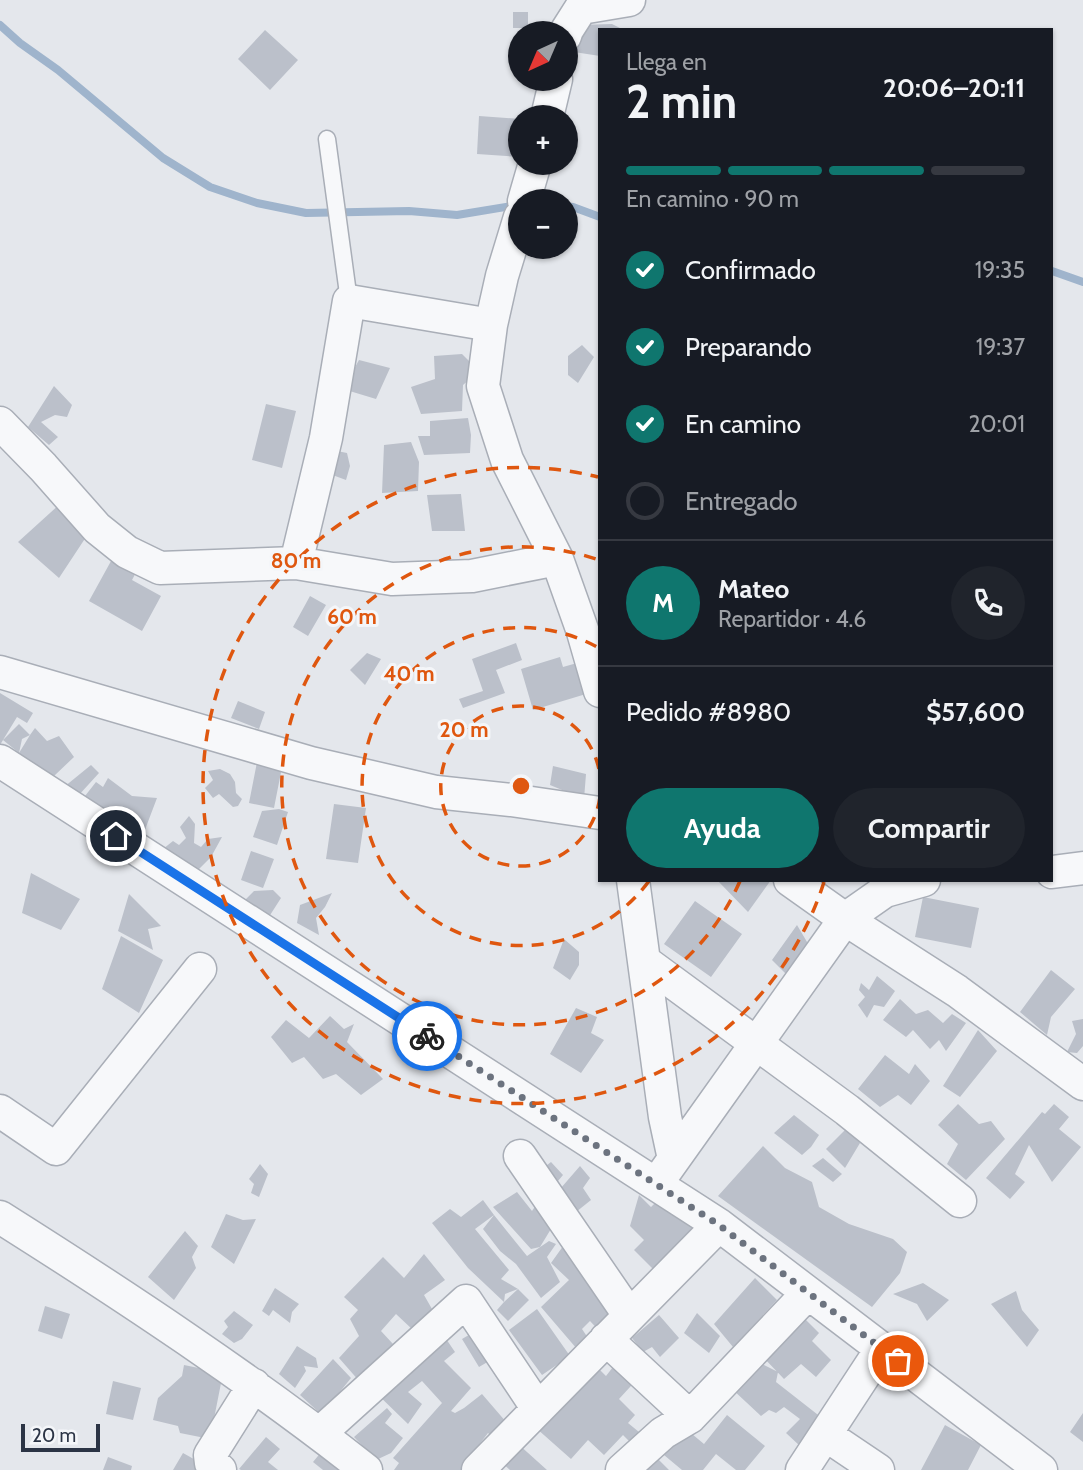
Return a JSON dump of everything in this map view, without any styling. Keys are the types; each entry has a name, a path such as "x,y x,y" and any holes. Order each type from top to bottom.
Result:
{"street":[{"path":"573,21 581,8 629,0"},
{"path":"508,256 491,325 484,386 507,460 557,559 598,684"},
{"path":"296,563 326,438 349,301 491,325"},
{"path":"0,423 97,528 127,552 160,568 296,563 392,579 472,576 557,559"},
{"path":"0,672 323,766 436,792 598,813"},
{"path":"0,761 666,1171 719,1225 1041,1470"},
{"path":"1053,872 1083,868"},
{"path":"633,882 665,1117 666,1171"},
{"path":"793,882 957,991 1083,1084"},
{"path":"666,1171 845,919 885,891 917,882"},
{"path":"644,961 847,1110 960,1201"},
{"path":"0,1111 56,1149 200,969"},
{"path":"520,1156 629,1315"},
{"path":"0,1217 103,1282 254,1385 366,1470"},
{"path":"478,1470 719,1225"},
{"path":"622,1470 663,1433 690,1417 807,1294"},
{"path":"320,1433 466,1301 538,1409"},
{"path":"606,1339 690,1417"},
{"path":"802,1470 882,1348"},
{"path":"220,1470 211,1463 210,1455 254,1385"},
{"path":"826,1435 878,1470"}],"lane":[{"path":"327,139 349,301"}],"building":[{"path":"513,12 528,12 528,21 513,21"},
{"path":"612,24 620,28 598,28 598,56 578,53 578,25"},
{"path":"265,30 298,60 270,90 238,59"},
{"path":"479,116 508,118 508,156 477,154"},
{"path":"582,345 594,357 578,383 568,375 568,356"},
{"path":"462,354 479,371 463,385 462,411 421,414 411,387 435,379 434,356"},
{"path":"359,360 390,368 376,399 343,389"},
{"path":"54,386 72,405 67,417 55,415 41,422 58,437 49,445 28,427"},
{"path":"266,404 296,411 282,468 252,460"},
{"path":"468,418 470,453 424,455 418,436 430,436 430,421"},
{"path":"411,442 419,462 418,491 382,493 384,445"},
{"path":"332,450 347,453 350,466 346,480 327,473"},
{"path":"461,494 465,531 432,531 427,495"},
{"path":"61,503 90,531 59,578 18,542"},
{"path":"116,552 140,565 132,580 161,596 142,631 89,601"},
{"path":"310,596 326,605 308,636 293,627"},
{"path":"516,643 522,660 496,670 505,693 463,708 459,699 483,691 472,659"},
{"path":"367,653 381,659 365,685 350,670"},
{"path":"560,657 563,667 577,663 586,694 533,710 521,669"},
{"path":"0,693 33,713 27,723 17,717 0,745"},
{"path":"238,701 265,712 259,729 231,718"},
{"path":"19,724 30,735 22,739 19,753 3,740"},
{"path":"35,728 47,741 59,736 74,757 54,776 16,756"},
{"path":"258,757 283,762 274,808 249,803"},
{"path":"91,765 99,773 78,796 64,787"},
{"path":"553,766 586,774 584,799 550,785"},
{"path":"220,769 230,774 235,782 236,793 242,799 238,806 233,807 219,794 213,798 205,788 213,780 208,771"},
{"path":"108,778 132,796 157,798 143,835 85,796 96,782 103,787"},
{"path":"334,804 366,808 358,863 326,859"},
{"path":"279,809 288,812 277,845 253,837 262,811"},
{"path":"189,816 195,824 194,843 201,847 208,839 222,837 211,857 196,872 163,849 173,841 179,845 186,838 180,827"},
{"path":"251,851 274,859 263,888 241,880"},
{"path":"31,873 80,899 61,930 22,913"},
{"path":"719,882 770,882 748,912"},
{"path":"273,890 281,898 265,923 244,901 254,891"},
{"path":"332,893 316,918 319,935 297,923 300,905"},
{"path":"129,894 161,926 148,929 153,950 118,931"},
{"path":"923,897 979,908 971,948 915,937"},
{"path":"695,901 742,934 711,977 664,944"},
{"path":"797,925 810,947 792,980 772,960"},
{"path":"121,936 163,960 139,1013 102,989"},
{"path":"564,939 579,952 579,965 570,980 553,968"},
{"path":"1051,970 1075,989 1051,1017 1047,1035 1020,1012"},
{"path":"877,976 895,991 884,1007 874,1005 867,1018 858,1005 865,997 859,990 861,983 869,990"},
{"path":"900,999 916,1014 928,1010 943,1023 952,1014 966,1023 946,1051 939,1040 930,1049 913,1030 906,1037 883,1020"},
{"path":"576,1008 597,1017 591,1033 604,1040 581,1073 550,1054"},
{"path":"330,1016 344,1029 354,1024 347,1042 383,1079 361,1095 336,1074 323,1079 304,1057 292,1063 271,1037 286,1020 309,1038"},
{"path":"1083,1019 1083,1046 1077,1053 1067,1052 1076,1034 1072,1021"},
{"path":"978,1030 997,1051 960,1097 943,1086"},
{"path":"885,1055 909,1074 915,1064 930,1081 911,1105 898,1095 880,1107 858,1089"},
{"path":"958,1104 979,1124 991,1121 1005,1139 966,1180 947,1164 958,1144 938,1125"},
{"path":"1054,1104 1069,1117 1059,1129 1081,1147 1052,1182 1029,1145 1015,1174 1025,1182 1010,1199 986,1178 1042,1112 1045,1114"},
{"path":"794,1115 819,1135 802,1155 774,1133"},
{"path":"846,1129 860,1143 845,1168 826,1149"},
{"path":"763,1146 785,1168 812,1182 819,1207 849,1224 893,1239 907,1252 900,1273 872,1307 718,1196"},
{"path":"823,1158 842,1174 833,1182 812,1166"},
{"path":"551,1162 563,1175 553,1187 537,1173"},
{"path":"260,1164 268,1174 259,1197 251,1193 254,1184 249,1179"},
{"path":"580,1166 590,1178 583,1188 591,1200 571,1216 554,1196"},
{"path":"517,1192 532,1211 536,1205 554,1224 540,1247 531,1249 493,1207"},
{"path":"639,1195 651,1207 663,1195 698,1230 656,1272 634,1250 644,1240 630,1226"},
{"path":"483,1200 494,1215 475,1229 509,1270 501,1279 518,1289 505,1294 504,1302 468,1268 432,1223 450,1209 461,1217"},
{"path":"226,1214 243,1220 256,1219 234,1264 211,1247"},
{"path":"494,1215 527,1256 549,1241 556,1244 547,1257 560,1282 541,1298 516,1264 500,1251 483,1229"},
{"path":"185,1231 198,1246 192,1257 196,1268 174,1300 148,1277"},
{"path":"566,1242 626,1312 604,1336 590,1321 582,1329 588,1338 577,1349 541,1307 569,1280 551,1263"},
{"path":"424,1254 445,1280 424,1295 432,1309 413,1330 396,1314 381,1331 393,1344 391,1350 360,1382 339,1358 359,1336 350,1319 358,1310 344,1297 383,1257 404,1278"},
{"path":"755,1278 777,1300 733,1347 714,1324"},
{"path":"923,1283 949,1300 927,1321 917,1304 893,1294"},
{"path":"275,1288 299,1304 292,1312 290,1323 273,1310 269,1316 262,1311"},
{"path":"518,1289 529,1300 508,1321 497,1310"},
{"path":"1016,1291 1022,1310 1039,1330 1027,1347 991,1304"},
{"path":"45,1306 70,1314 62,1339 38,1331"},
{"path":"537,1309 570,1356 542,1375 509,1330"},
{"path":"234,1311 253,1325 242,1339 234,1343 222,1334 228,1327 224,1321"},
{"path":"697,1313 720,1336 709,1353 684,1333"},
{"path":"659,1315 679,1338 660,1357 652,1347 643,1352 632,1338"},
{"path":"802,1316 819,1333 812,1341 831,1360 816,1377 801,1364 784,1379 763,1357"},
{"path":"479,1329 496,1357 479,1367 462,1339"},
{"path":"440,1330 455,1352 444,1361 471,1388 451,1411 455,1413 482,1394 507,1423 498,1442 488,1433 472,1454 467,1470 394,1470 399,1463 393,1458 442,1403 422,1381 408,1392 422,1404 408,1424 372,1389"},
{"path":"297,1346 316,1358 318,1368 304,1366 306,1371 295,1388 279,1374"},
{"path":"620,1358 641,1375 619,1399 635,1415 628,1423 639,1432 630,1442 623,1435 604,1455 588,1440 571,1459 536,1428 595,1365 606,1376"},
{"path":"333,1359 351,1378 324,1417 300,1395"},
{"path":"762,1364 778,1372 776,1382 822,1418 800,1446 786,1433 800,1419 784,1407 776,1413 769,1410 761,1416 731,1388"},
{"path":"184,1365 223,1373 210,1439 180,1433 178,1426 153,1420 158,1398 182,1376"},
{"path":"113,1381 141,1388 133,1420 106,1414"},
{"path":"387,1408 392,1414 385,1423 403,1438 391,1453 376,1460 354,1437"},
{"path":"1083,1413 1083,1442 1070,1432"},
{"path":"727,1415 765,1446 745,1470 736,1470 716,1454 703,1470 682,1470 664,1455 686,1429 704,1444"},
{"path":"945,1425 981,1445 968,1470 921,1470"},
{"path":"266,1437 280,1449 268,1462 278,1470 239,1469"},
{"path":"517,1443 547,1470 510,1470 500,1461"},
{"path":"327,1445 347,1461 339,1470 323,1470 313,1462"},
{"path":"183,1453 208,1467 206,1470 173,1470"},
{"path":"108,1457 132,1466 131,1470 103,1470"},
{"path":"656,1457 669,1470 643,1470"}],"waterway":[{"path":"0,25 163,158 210,187 257,203 306,213 409,211 457,215 508,207"},
{"path":"578,209 598,216"},
{"path":"1053,271 1083,282"}],"way so far":[{"path":"427,1036 719,1225 898,1361"}],"route":[{"path":"116,836 427,1036"}]}
